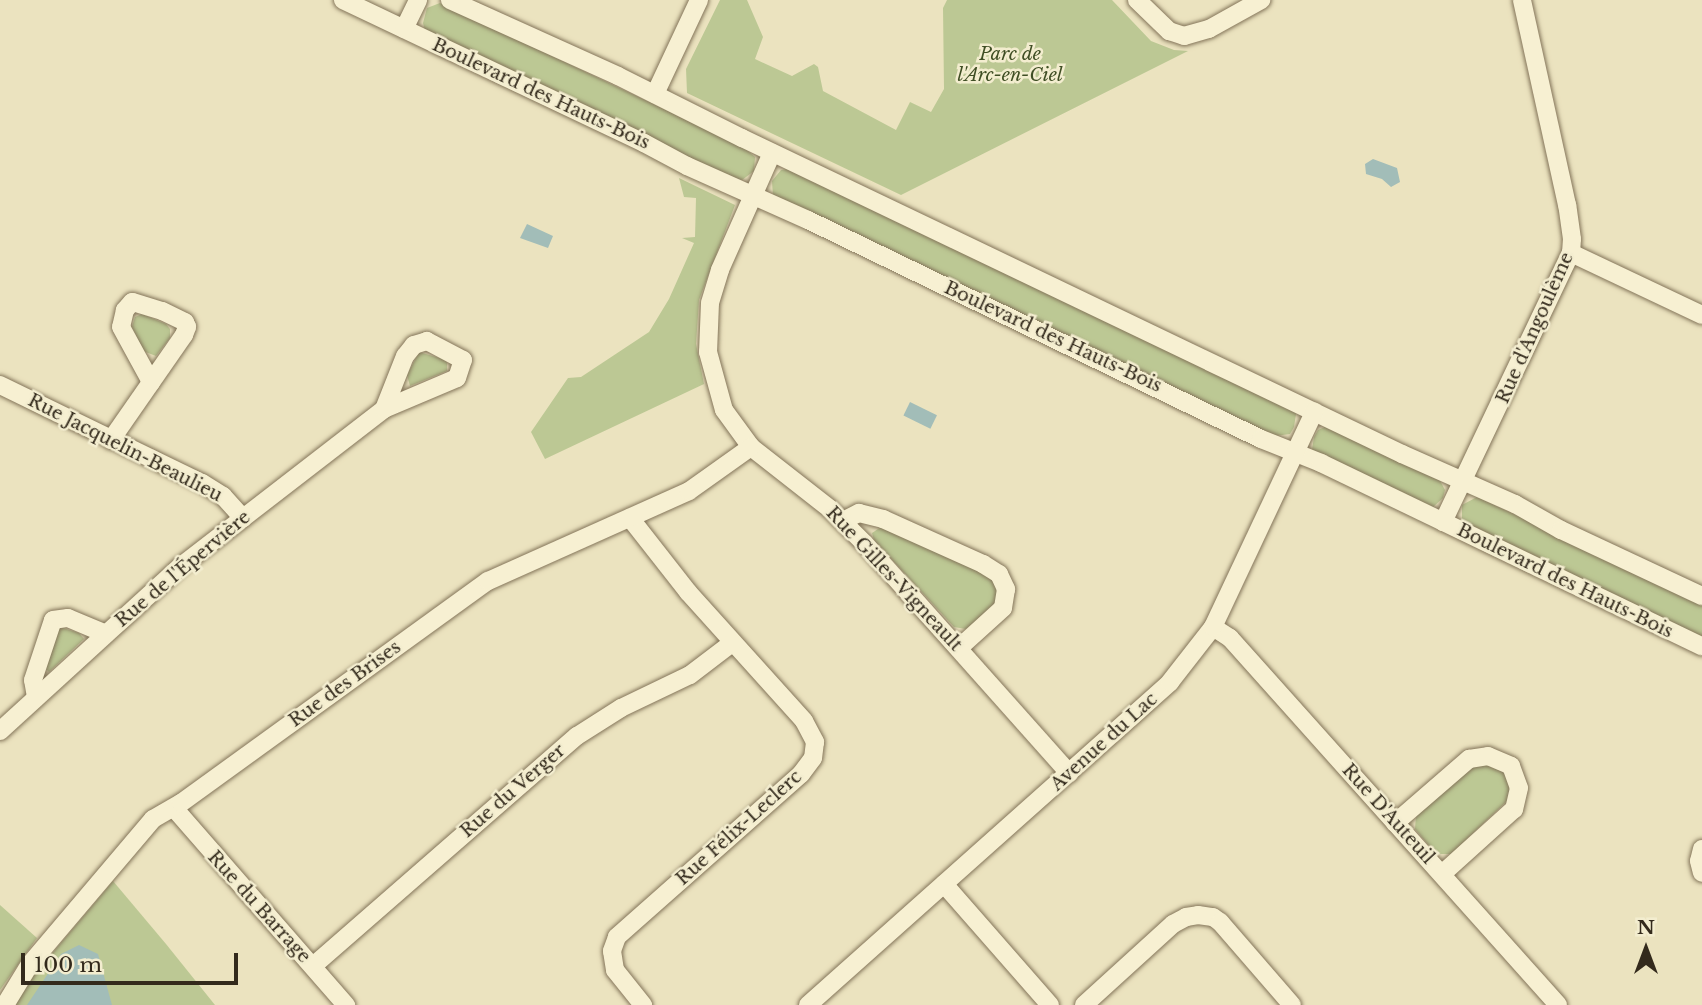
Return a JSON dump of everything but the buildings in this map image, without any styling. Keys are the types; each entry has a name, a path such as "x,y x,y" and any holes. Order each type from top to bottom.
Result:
{"street":[{"name":"Boulevard des Hauts-Bois","path":"343,0 1702,646"},
{"path":"404,29 418,0"},
{"path":"450,0 655,94 772,153 1702,596"},
{"path":"655,94 699,0"},
{"path":"1137,0 1170,31 1184,36 1209,29 1261,0"},
{"name":"Rue d'Angoulème","path":"1443,522 1571,253 1573,239 1567,205 1522,0"},
{"name":"Rue Gilles-Vigneault","path":"772,153 716,278 708,314 707,336 711,370 720,400 735,428 751,447 844,521 1069,773"},
{"path":"1571,253 1702,315"},
{"name":"Rue de l'Épervière","path":"0,730 181,566 384,409 453,381 460,374 463,360 427,341 417,343 405,356 384,409"},
{"path":"111,440 151,382"},
{"name":"Rue Jacquelin-Beaulieu","path":"0,385 218,492 243,518"},
{"name":"Avenue du Lac","path":"807,1005 1164,688 1213,626 1314,412"},
{"name":"Rue des Brises","path":"5,1005 30,964 150,822 174,808 482,584 695,488 751,447"},
{"path":"844,521 859,513 890,521 999,574 1006,594 1003,608 958,648"},
{"name":"Rue Félix-Leclerc","path":"630,518 732,643 813,734 815,754 801,774 617,937 612,951 615,970 643,1005"},
{"name":"Rue de l'Épervière","path":"36,697 33,680 53,620 64,617 106,634"},
{"name":"Rue D'Auteuil","path":"1213,626 1230,638 1558,1005"},
{"name":"Rue du Verger","path":"313,966 577,736 621,708 690,675 732,643"},
{"path":"1395,823 1469,759 1488,756 1511,766 1519,786 1516,807 1442,874"},
{"name":"Rue du Barrage","path":"174,808 346,1005"},
{"path":"1702,849 1699,861 1702,873"},
{"path":"944,884 1050,1005"},
{"path":"1084,1005 1176,922 1189,916 1202,915 1220,922 1292,1005"}],"green space":[{"name":"Parc de l'Arc-en-Ciel","path":"720,0 747,0 763,37 755,59 792,76 814,64 818,67 823,91 896,130 910,102 931,112 944,89 943,8 947,0 1112,0 1151,41 1174,50 1188,51 901,195 687,93 686,69"},
{"path":"440,3 742,146 755,157 754,171 742,180 735,179 425,31 423,23 427,8"},
{"path":"788,169 1293,408 1296,414 1294,427 1290,434 1275,436 773,196 772,181 781,170"},
{"path":"679,178 735,205 699,300 696,344 704,384 545,459 531,432 568,378 581,377 649,332 669,299 694,243 682,238 695,237 696,198 684,197"},
{"path":"142,314 166,324 170,329 170,338 156,356 143,351 132,327 135,317"},
{"path":"419,352 443,359 447,362 447,371 410,386 407,375"},
{"path":"1327,426 1438,477 1445,490 1443,498 1432,508 1316,455 1312,450 1314,437 1318,430"},
{"path":"1477,497 1702,602 1702,640 1462,522 1462,505"},
{"path":"881,527 991,577 998,590 995,605 966,629 954,627 874,540 872,533"},
{"path":"58,629 79,633 84,639 49,672 46,669"},
{"path":"1485,764 1501,769 1507,776 1510,788 1508,800 1451,854 1436,854 1415,829 1416,816 1470,767"},
{"path":"113,881 215,1005 15,1005 33,976"},
{"path":"0,905 37,938 0,990"}],"water":[{"path":"1373,159 1397,168 1400,182 1391,187 1382,179 1366,174 1365,164"},
{"path":"527,224 553,236 548,248 520,238"},
{"path":"910,402 937,415 930,429 903,415"},
{"path":"79,945 98,954 112,1005 27,1005 61,954"}]}
